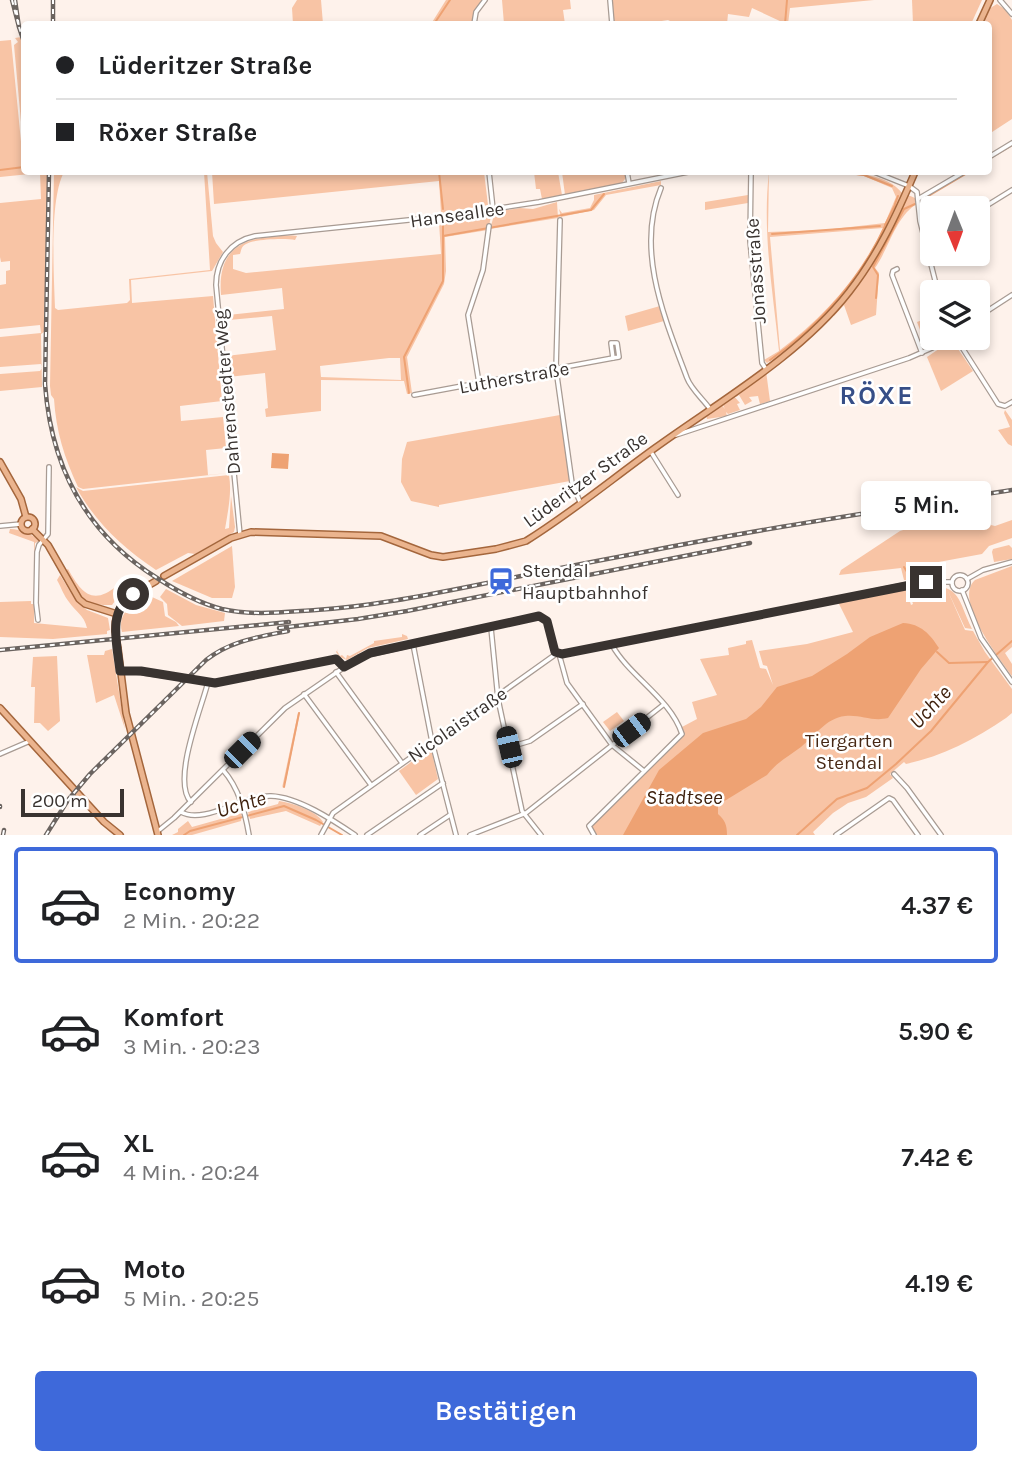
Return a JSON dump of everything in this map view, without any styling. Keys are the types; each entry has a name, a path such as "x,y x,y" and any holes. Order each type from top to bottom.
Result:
{"main road":[{"path":"980,21 989,0"},
{"name":"Lüderitzer Straße","path":"164,576 240,535 272,531 381,536 431,555 450,557 521,543 701,416 810,334 847,294 881,245 914,175"},
{"path":"0,462 20,496 26,517"},
{"path":"26,517 21,524 26,530 32,528"},
{"path":"26,517 33,519 32,528"},
{"path":"32,528 44,540 79,599 85,604 117,614"},
{"path":"156,582 120,606 115,630 126,713 156,834"},
{"path":"0,708 120,835"},
{"path":"113,829 126,835"}],"street":[{"path":"474,21 476,12 485,0"},
{"path":"610,0 612,21"},
{"path":"1000,0 1012,14"},
{"path":"992,155 1012,143"},
{"path":"489,175 493,209"},
{"path":"628,175 629,184"},
{"name":"Hanseallee","path":"227,251 241,240 255,236 493,209 564,198 673,175"},
{"name":"Jonasstraße","path":"751,175 750,241 762,363 765,369"},
{"path":"882,175 915,190 920,211"},
{"path":"918,198 959,175"},
{"path":"661,188 651,219 651,253 655,279 687,378 710,409"},
{"path":"990,204 1012,190"},
{"path":"560,220 556,369 572,483 580,502"},
{"path":"479,383 468,315 483,270 489,228"},
{"name":"Dahrenstedter Weg","path":"227,251 217,271 216,289 240,535"},
{"path":"897,269 892,275 922,353"},
{"path":"990,309 1012,295"},
{"path":"671,437 927,350"},
{"path":"964,350 998,404 1002,407 1012,402"},
{"name":"Lutherstraße","path":"414,394 613,358"},
{"path":"701,416 707,421 717,421"},
{"path":"650,452 678,495"},
{"path":"38,620 37,552 48,534 49,467"},
{"path":"0,526 21,524"},
{"path":"967,579 983,570 1012,562"},
{"path":"960,575 967,579 967,586 962,590 955,589 952,582 954,577 960,575"},
{"name":"Nicolaistraße","path":"321,835 328,820 371,785 558,654 919,582 952,582"},
{"path":"962,590 973,622 1012,682"},
{"path":"156,834 279,714 365,654 530,618 544,617 565,680 612,745 644,771"},
{"path":"491,628 498,696 523,814 541,835"},
{"path":"413,644 432,742 456,835"},
{"path":"594,835 589,826 682,734 678,724 612,645"},
{"path":"120,671 141,671 220,682 336,659 344,667"},
{"path":"336,672 402,763"},
{"path":"191,802 186,797 189,740 208,682"},
{"path":"304,694 371,785"},
{"path":"509,747 530,741 583,704"},
{"path":"470,835 523,814 663,705"},
{"path":"0,754 30,741"},
{"path":"222,770 232,781 242,802 250,835"},
{"path":"894,774 942,835"},
{"path":"366,835 443,783"},
{"path":"181,812 193,817 265,796 279,796 355,835"},
{"path":"836,835 889,798 918,835"},
{"path":"420,835 451,815"}],"green space":[{"path":"297,0 321,0 323,21 293,21 292,8"},
{"path":"446,0 482,0 473,21 433,21"},
{"path":"502,0 570,0 571,9 563,10 565,21 504,21"},
{"path":"611,0 874,0 790,8 788,21 780,21 752,8 749,17 728,14 727,21 613,21"},
{"path":"912,0 982,0 972,21 913,21"},
{"path":"997,4 1006,10 1012,20 1012,119 992,132 992,21 982,21 987,10"},
{"path":"21,37 21,122 14,45 18,42 15,38"},
{"path":"11,40 21,142 21,175 0,177 0,41"},
{"path":"40,175 48,175 42,366 0,367 0,337 41,333 40,325 0,329 0,285 6,284 6,271 10,270 10,261 1,262 0,257 0,203 41,199"},
{"path":"54,175 63,175 54,219 55,308 58,310 127,303 130,300 129,279 210,270 204,175 207,175 213,236 223,252 212,271 131,280 132,303 213,296 222,401 180,406 181,421 223,417 226,448 206,450 208,475 228,473 83,489 78,487 61,444 50,386"},
{"path":"212,175 484,175 488,205 441,213 439,181 214,204"},
{"path":"534,175 559,175 562,195 542,199 540,189 536,189"},
{"path":"562,175 625,175 622,183 565,195"},
{"path":"769,175 768,232 824,230 885,223 896,197 892,188 856,175 864,175 879,178 902,193 881,239 848,289 807,333 787,351 767,363 764,360 779,351 769,262 767,217","holes":["883,228 852,280 825,310 780,350 770,237"]},
{"path":"661,181 661,185 606,195 594,210 561,217 559,209 562,213 590,208 594,195"},
{"path":"748,195 748,203 705,210 705,202"},
{"path":"908,195 915,198 915,205 902,218 875,268 879,273 876,315 851,325 844,305 834,316 832,314 876,257"},
{"path":"557,202 558,218 490,229 495,212 533,209"},
{"path":"492,212 488,230 445,237 444,284 407,357 412,393 407,394 404,381 321,380 321,411 266,417 265,409 268,408 265,373 228,377 226,356 276,350 272,316 229,320 228,315 284,309 282,288 221,295 225,261 237,247 257,239 297,236 295,240 263,240 244,245 240,254 233,255 233,269 246,273 441,254 439,222 435,221","holes":["400,358 401,380 321,377 320,366"]},
{"path":"660,306 664,321 628,331 625,316"},
{"path":"937,350 959,350 973,371 941,391 927,357"},
{"path":"42,369 42,387 0,391 0,374"},
{"path":"766,371 770,401 760,404 758,396 749,397 752,401 745,405 739,395 736,397 734,394"},
{"path":"733,395 740,403 737,404 740,410 728,414 726,412 727,416 707,419 706,415 721,404 725,409 722,403"},
{"path":"1005,410 1012,420 1012,446 998,430 1010,427"},
{"path":"560,415 570,481 439,507 411,501 401,482 402,459 407,442"},
{"path":"229,475 230,495 225,529 229,528 231,496 234,532 195,554 188,553 156,570 132,553 111,533 92,512 76,487 83,491"},
{"path":"961,512 975,515 987,524 995,526 1012,520 1012,538 989,546 982,554 906,568 913,580 904,580 901,568 839,575 841,570 900,531"},
{"path":"10,529 26,532 40,541 35,543 35,566 34,542 9,533"},
{"path":"1009,545 1012,548 1012,559 994,562 993,549"},
{"path":"232,546 235,587 232,598 212,598 172,581"},
{"path":"1012,566 1012,647 1005,653 1012,664 1012,676 980,628 970,600 970,589 975,580"},
{"path":"68,569 88,594 101,595 118,585 123,590 112,605 87,601 78,593 65,571"},
{"path":"60,575 76,601 87,610 108,618 110,630 107,634 53,639 0,637 0,602 31,601 31,604 34,604 34,623 87,628 64,594 57,580"},
{"name":"Tiergarten Stendal","path":"935,586 947,589 965,630 973,631 1012,689 1012,713 970,740 946,751 920,761 906,764 904,762 890,774 893,778 866,797 848,803 833,813 813,832 815,835 597,835 590,827 641,774 644,775 683,737 682,727 697,719 692,702 717,695 700,659 729,655 728,648 752,640 760,668 766,669 773,685 759,651 807,644 853,632 838,602 906,589 911,605 913,604 908,588"},
{"path":"166,589 196,605 225,613 224,621 182,626 168,615 167,604 160,597"},
{"path":"947,589 960,601 972,629 965,628"},
{"path":"152,597 163,602 165,616 179,626 122,632 122,619 128,609 139,601"},
{"path":"402,634 408,639 368,648 347,660 340,657 336,652 338,649 340,656 346,659 347,655 350,656 374,641 402,637"},
{"path":"112,649 125,729 114,695 96,703 87,655 104,655 105,651"},
{"path":"57,656 60,721 48,731 40,723 34,723 35,687 31,687 33,657"},
{"path":"300,712 286,781 282,788 298,713"},
{"path":"617,712 624,721 610,731 603,722"},
{"path":"426,751 432,753 438,779 416,795 399,771"},
{"path":"279,801 310,811 323,822 320,826 286,811 250,819 248,812 278,804"},
{"path":"242,813 241,821 192,835 172,835 188,821 192,827"}],"water":[{"path":"272,453 289,454 288,469 271,468"},
{"name":"Stadtsee","path":"903,623 915,625 924,631 939,648 921,669 888,718 845,716 826,724 767,775 718,805 718,814 725,823 727,835 623,835 659,770 703,733 746,719 761,707 777,687 812,676 870,637"}],"waterway":[{"path":"436,21 450,0"},
{"path":"785,21 787,0"},
{"path":"992,157 1012,145"},
{"path":"0,170 21,167"},
{"path":"439,175 443,209"},
{"path":"864,175 892,186"},
{"path":"928,196 964,175"},
{"path":"443,236 591,210 604,194"},
{"path":"895,204 898,196"},
{"path":"904,209 915,204"},
{"path":"885,225 895,205"},
{"path":"876,298 878,275 873,267 904,209"},
{"path":"409,393 404,357 443,281 443,223"},
{"path":"770,360 822,317 837,300 864,264 886,224"},
{"path":"772,234 880,226"},
{"path":"904,567 912,580"},
{"name":"Uchte","path":"797,835 837,799 867,788 896,764 931,731 988,662 1012,641"},
{"path":"937,652 949,663 988,662"},
{"path":"284,787 299,713"},
{"name":"Uchte","path":"184,835 190,831 284,806 342,835"}],"railway":[{"path":"12,0 19,27 15,0"},
{"path":"53,0 53,21"},
{"path":"19,27 21,33"},
{"path":"49,175 45,384 55,443 64,470 76,495 110,540 157,578 188,596 213,606 234,611 269,613 384,602 732,535 1012,490"},
{"path":"279,628 407,611 750,543"},
{"path":"0,650 289,622"},
{"path":"46,835 68,800 90,774 206,660 235,644 288,631"},
{"path":"3,835 4,830"}],"place":[{"name":"Stendal Hauptbahnhof","path":"501,581"}],"district":[{"name":"RÖXE","path":"877,395"}],"route":[{"path":"133,594 120,606 116,618 120,671 141,671 215,683 336,659 344,667 370,653 539,616 547,621 556,654 562,654 926,582"}]}
